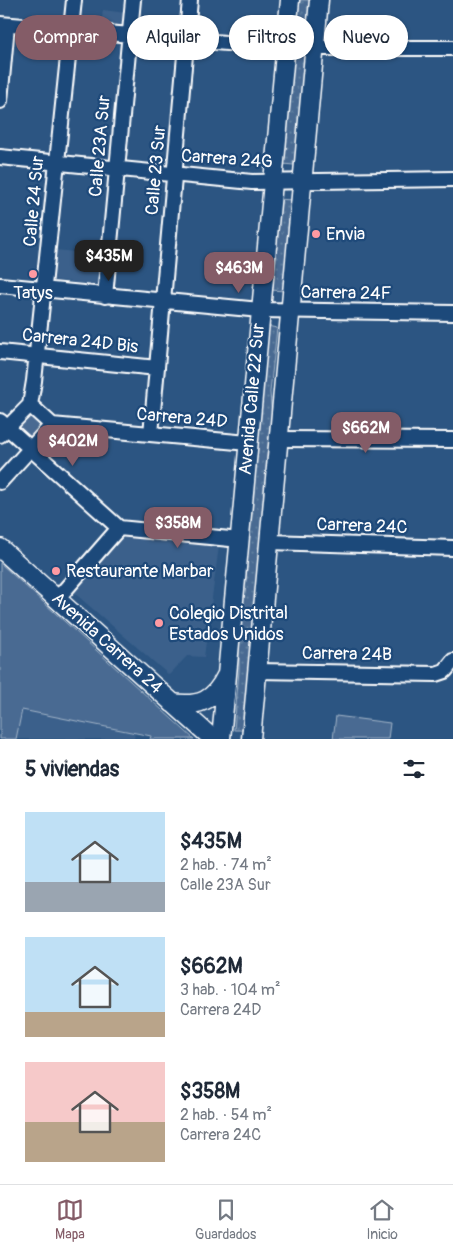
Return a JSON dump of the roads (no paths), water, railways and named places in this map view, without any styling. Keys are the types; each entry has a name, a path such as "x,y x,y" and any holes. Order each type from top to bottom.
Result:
{"main road":[{"name":"Avenida Calle 22 Sur","path":"288,15 290,0"},
{"name":"Avenida Calle 22 Sur","path":"251,739 319,0"},
{"name":"Avenida Calle 22 Sur","path":"220,739 284,60"},
{"name":"Avenida Carrera 24","path":"0,548 213,739"},
{"path":"172,702 192,705 208,700 221,687 227,674"}],"street":[{"name":"Calle 24 Sur","path":"72,15 74,0"},
{"name":"Calle 23A Sur","path":"132,15 133,0"},
{"name":"Calle 23 Sur","path":"189,15 190,0"},
{"path":"0,102 4,24"},
{"path":"315,48 453,48"},
{"name":"Calle 24 Sur","path":"30,405 45,290 67,60"},
{"name":"Calle 23A Sur","path":"105,296 128,60"},
{"name":"Calle 23 Sur","path":"151,434 185,60"},
{"name":"Carrera 24G","path":"0,157 273,182 453,179"},
{"name":"Carrera 24F","path":"0,286 260,310 453,313"},
{"name":"Carrera 24D Bis","path":"0,352 157,368"},
{"path":"0,482 31,448 52,425 30,405 3,428 31,448 119,528 240,540"},
{"name":"Carrera 24D","path":"52,425 248,443"},
{"path":"279,438 453,440"},
{"path":"57,599 119,528"},
{"name":"Carrera 24C","path":"270,542 453,548"},
{"name":"Carrera 24B","path":"257,671 436,674 445,671 453,661"}],"place":[{"name":"Envia","path":"316,234"},
{"name":"Tatys","path":"33,274"},
{"name":"Restaurante Marbar","path":"56,571"},
{"name":"Colegio Distrital Estados Unidos","path":"159,623"}]}
